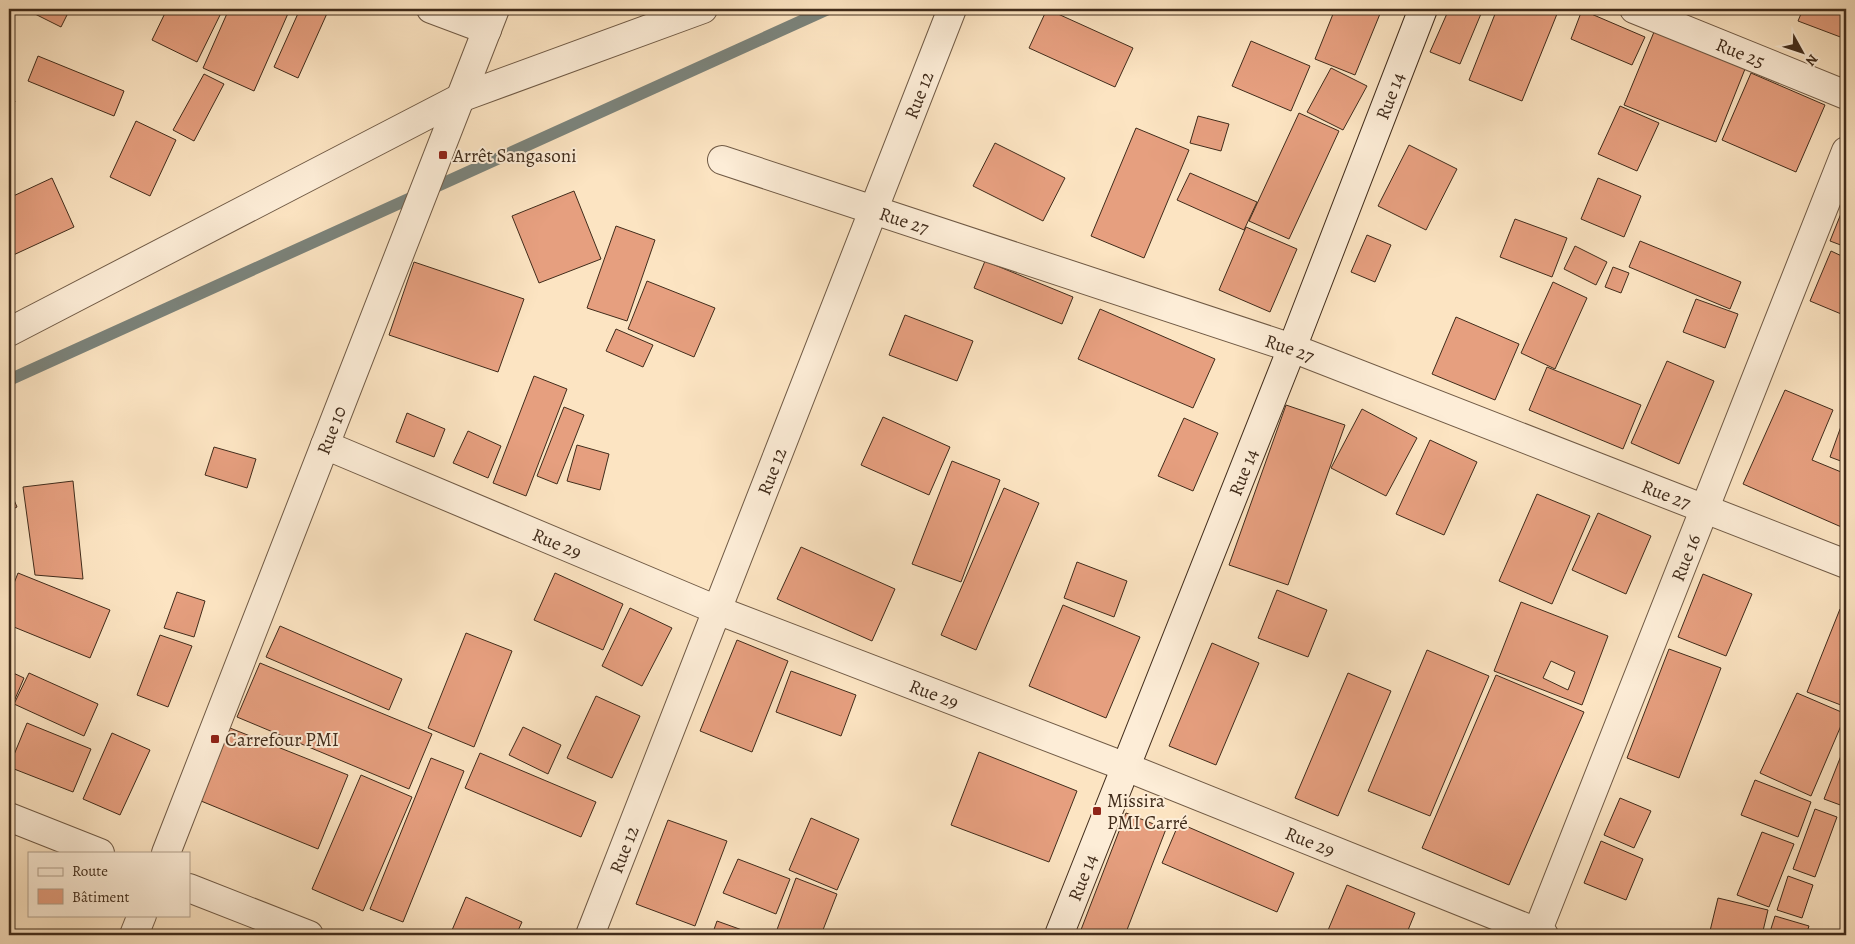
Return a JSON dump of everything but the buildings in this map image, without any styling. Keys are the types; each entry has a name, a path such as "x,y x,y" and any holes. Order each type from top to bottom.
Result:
{"street":[{"path":"431,9 491,20"},
{"path":"9,332 460,98 703,9"},
{"name":"Rue 12","path":"590,935 952,9"},
{"name":"Rue 14","path":"1060,935 1292,348 1423,9"},
{"name":"Rue 25","path":"1634,9 1846,95"},
{"name":"Rue 10","path":"166,852 491,20"},
{"name":"Rue 16","path":"1539,934 1704,509 1846,151"},
{"name":"Rue 27","path":"722,160 1292,348 1846,564"},
{"name":"Rue 29","path":"325,445 717,610 1126,767 1539,934"},
{"path":"9,817 97,852"},
{"path":"190,888 309,935"},
{"path":"134,935 142,916"}],"waterway":[{"path":"9,380 828,9"}],"place":[{"name":"Arrêt Sangasoni","path":"443,155"},
{"name":"Carrefour PMI","path":"215,739"},
{"name":"Missira PMI Carré","path":"1097,811"}]}
